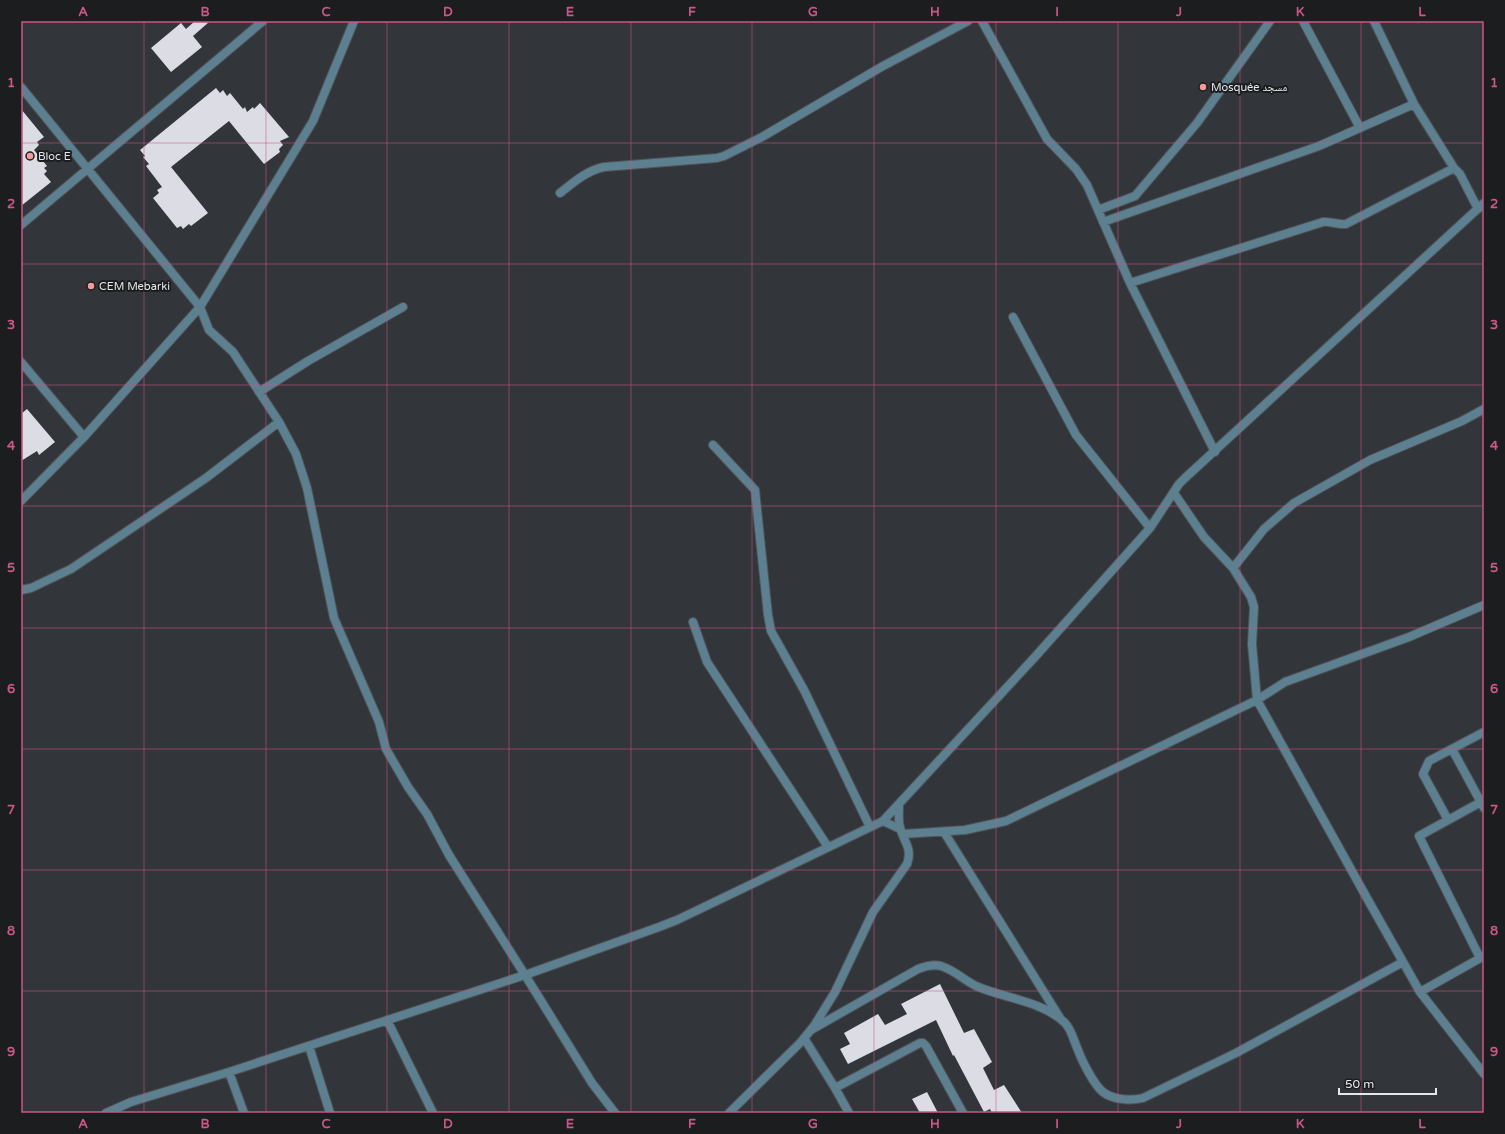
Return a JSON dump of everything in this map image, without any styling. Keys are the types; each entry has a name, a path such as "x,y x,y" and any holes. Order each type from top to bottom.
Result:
{"street":[{"path":"21,225 263,21"},
{"path":"21,501 84,436 200,307 313,121 354,21"},
{"path":"560,193 593,169 717,158 724,156 762,137 883,66 968,21"},
{"path":"982,21 1047,139 1076,169 1087,185 1130,283 1215,452"},
{"path":"1098,210 1135,196 1197,123 1270,21"},
{"path":"1303,21 1360,128"},
{"path":"106,1113 131,1102 229,1072 526,975 677,920 883,821 1034,658 1150,528 1185,478 1481,206 1460,174 1454,168 1414,104 1374,21"},
{"path":"21,87 200,307 208,330 233,352 279,422 296,454 307,488 334,618 379,722 386,749 408,787 427,814 449,854 526,975 592,1083 615,1113"},
{"path":"1103,222 1319,146 1414,104"},
{"path":"1130,283 1323,222 1338,225 1346,224 1454,168"},
{"path":"260,392 308,361 402,306"},
{"path":"1013,317 1076,435 1150,528"},
{"path":"21,362 84,436"},
{"path":"1233,568 1264,529 1294,503 1370,460 1462,421 1484,409"},
{"path":"21,590 31,588 70,569 206,478 279,422"},
{"path":"713,445 755,490 771,631 804,690 870,828"},
{"path":"1174,493 1204,537 1233,568 1251,597 1254,607 1252,644 1257,700 1420,992 1484,1074"},
{"path":"883,821 901,831 944,832 965,830 1006,820 1257,700 1285,682 1409,637 1484,605"},
{"path":"694,622 708,662 828,847"},
{"path":"1448,820 1423,774 1429,761 1484,732"},
{"path":"1420,992 1482,957 1419,836 1448,820 1482,805 1452,749"},
{"path":"729,1113 811,1030 835,992 873,912 907,864 910,857 909,850 901,831 899,805"},
{"path":"944,832 1061,1019 1066,1024 1078,1052 1096,1084 1102,1092 1112,1096 1130,1100 1144,1098 1236,1053 1403,962"},
{"path":"811,1030 926,965 946,968 976,986 1042,1009 1061,1019"},
{"path":"387,1020 433,1113"},
{"path":"804,1038 849,1113"},
{"path":"835,1088 920,1043 923,1043 963,1113"},
{"path":"309,1046 330,1113"},
{"path":"229,1072 244,1113"}],"building":[{"path":"195,21 209,22 193,36 202,47 171,72 151,48 181,23 186,29"},
{"path":"216,88 220,93 223,90 227,96 230,93 243,109 245,107 247,112 253,107 254,109 260,103 289,137 280,141 283,145 279,149 280,152 264,164 229,121 171,167 208,213 191,226 189,224 183,229 181,226 177,228 153,198 159,193 157,190 162,187 146,166 149,164 143,157 145,156 140,150"},
{"name":"Bloc E","path":"21,109 44,137 37,142 39,145 34,150 47,166 44,168 47,171 44,174 51,182 21,206"},
{"path":"27,409 55,442 39,455 37,451 21,461 21,414"},
{"path":"940,984 964,1033 974,1029 992,1062 983,1068 994,1090 1004,1085 1022,1113 992,1113 990,1109 984,1112 954,1055 953,1056 936,1020 848,1064 840,1049 850,1044 844,1033 878,1014 885,1025 907,1014 901,1004"},
{"path":"927,1092 938,1113 920,1113 912,1099"}],"place":[{"name":"Mosquée مسجد","path":"1203,87"},
{"name":"Bloc E","path":"30,156"},
{"name":"CEM Mebarki","path":"91,286"}]}
